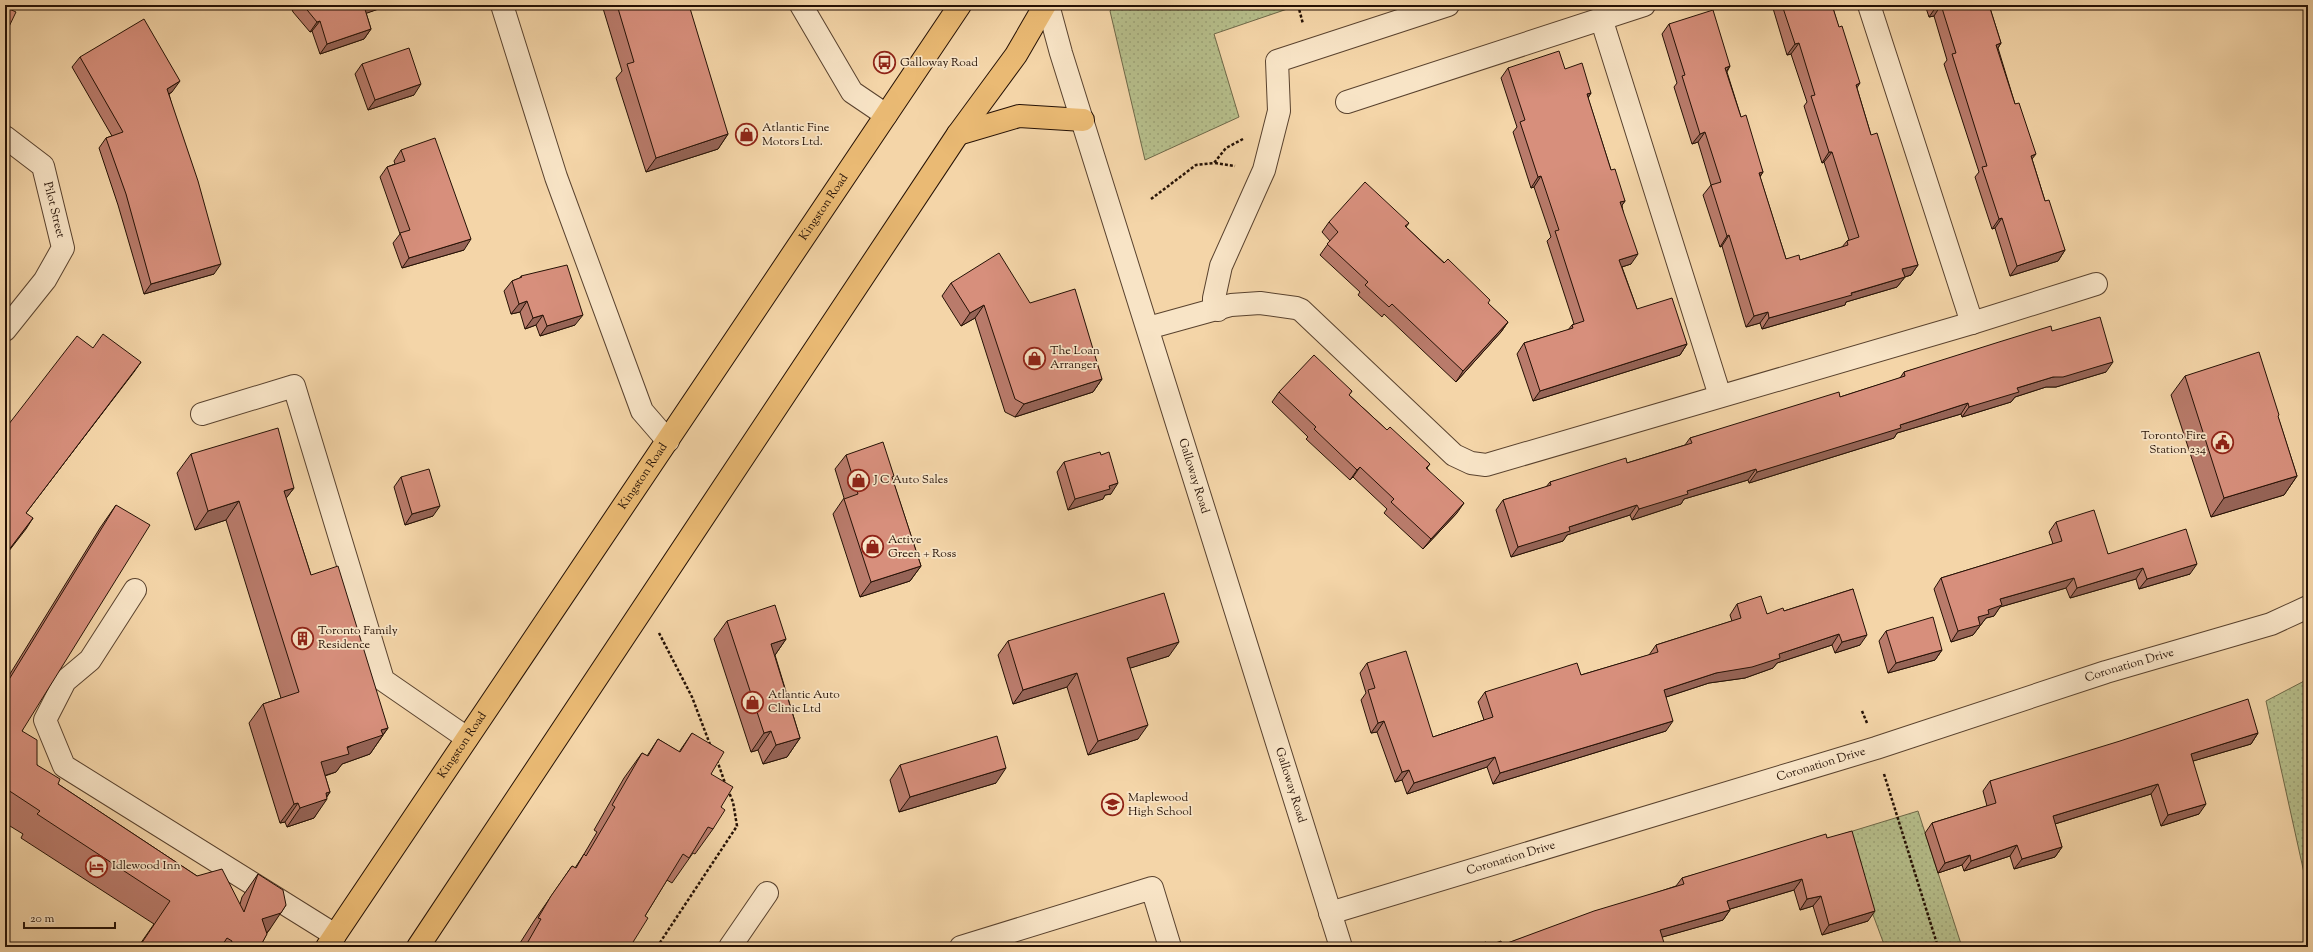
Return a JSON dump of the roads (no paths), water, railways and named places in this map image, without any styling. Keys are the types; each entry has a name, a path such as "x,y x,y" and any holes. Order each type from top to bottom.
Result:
{"main road":[{"name":"Kingston Road","path":"331,941 668,442 960,5"},
{"path":"418,947 958,134 1016,55 1045,5"},
{"path":"958,134 1020,116 1084,120"}],"street":[{"path":"502,5 556,177 642,411 668,442"},
{"path":"801,5 852,92 886,115"},
{"name":"Galloway Road","path":"1048,5 1061,53 1084,120 1341,947"},
{"path":"1218,310 1214,304 1214,298 1221,266 1264,170 1279,112 1277,61 1448,5"},
{"path":"1347,102 1547,38 1601,18 1644,5"},
{"path":"1869,5 1972,323"},
{"path":"1601,18 1720,396"},
{"name":"Pilot Street","path":"5,137 43,166 63,248 45,280 5,330"},
{"path":"1148,328 1218,310 1231,305 1260,303 1289,306 1301,310 1454,455 1478,465 1501,462 1720,396 1972,323 2096,284"},
{"path":"202,414 294,386 383,680 467,738"},
{"path":"135,590 90,660 65,681 45,720 64,766 331,941"},
{"name":"Coronation Drive","path":"1330,913 1876,748 2106,672 2272,624 2308,607"},
{"path":"961,947 1152,888 1170,947"},
{"path":"730,947 767,893"}],"place":[{"name":"Galloway Road","path":"885,63"},
{"name":"Atlantic Fine Motors Ltd.","path":"746,135"},
{"name":"The Loan Arranger","path":"1035,358"},
{"name":"Toronto Fire Station 234","path":"2222,443"},
{"name":"J C Auto Sales","path":"859,480"},
{"name":"Active Green + Ross","path":"872,547"},
{"name":"Toronto Family Residence","path":"302,638"},
{"name":"Atlantic Auto Clinic Ltd","path":"753,702"},
{"name":"Maplewood High School","path":"1113,805"},
{"name":"Idlewood Inn","path":"97,866"}]}
